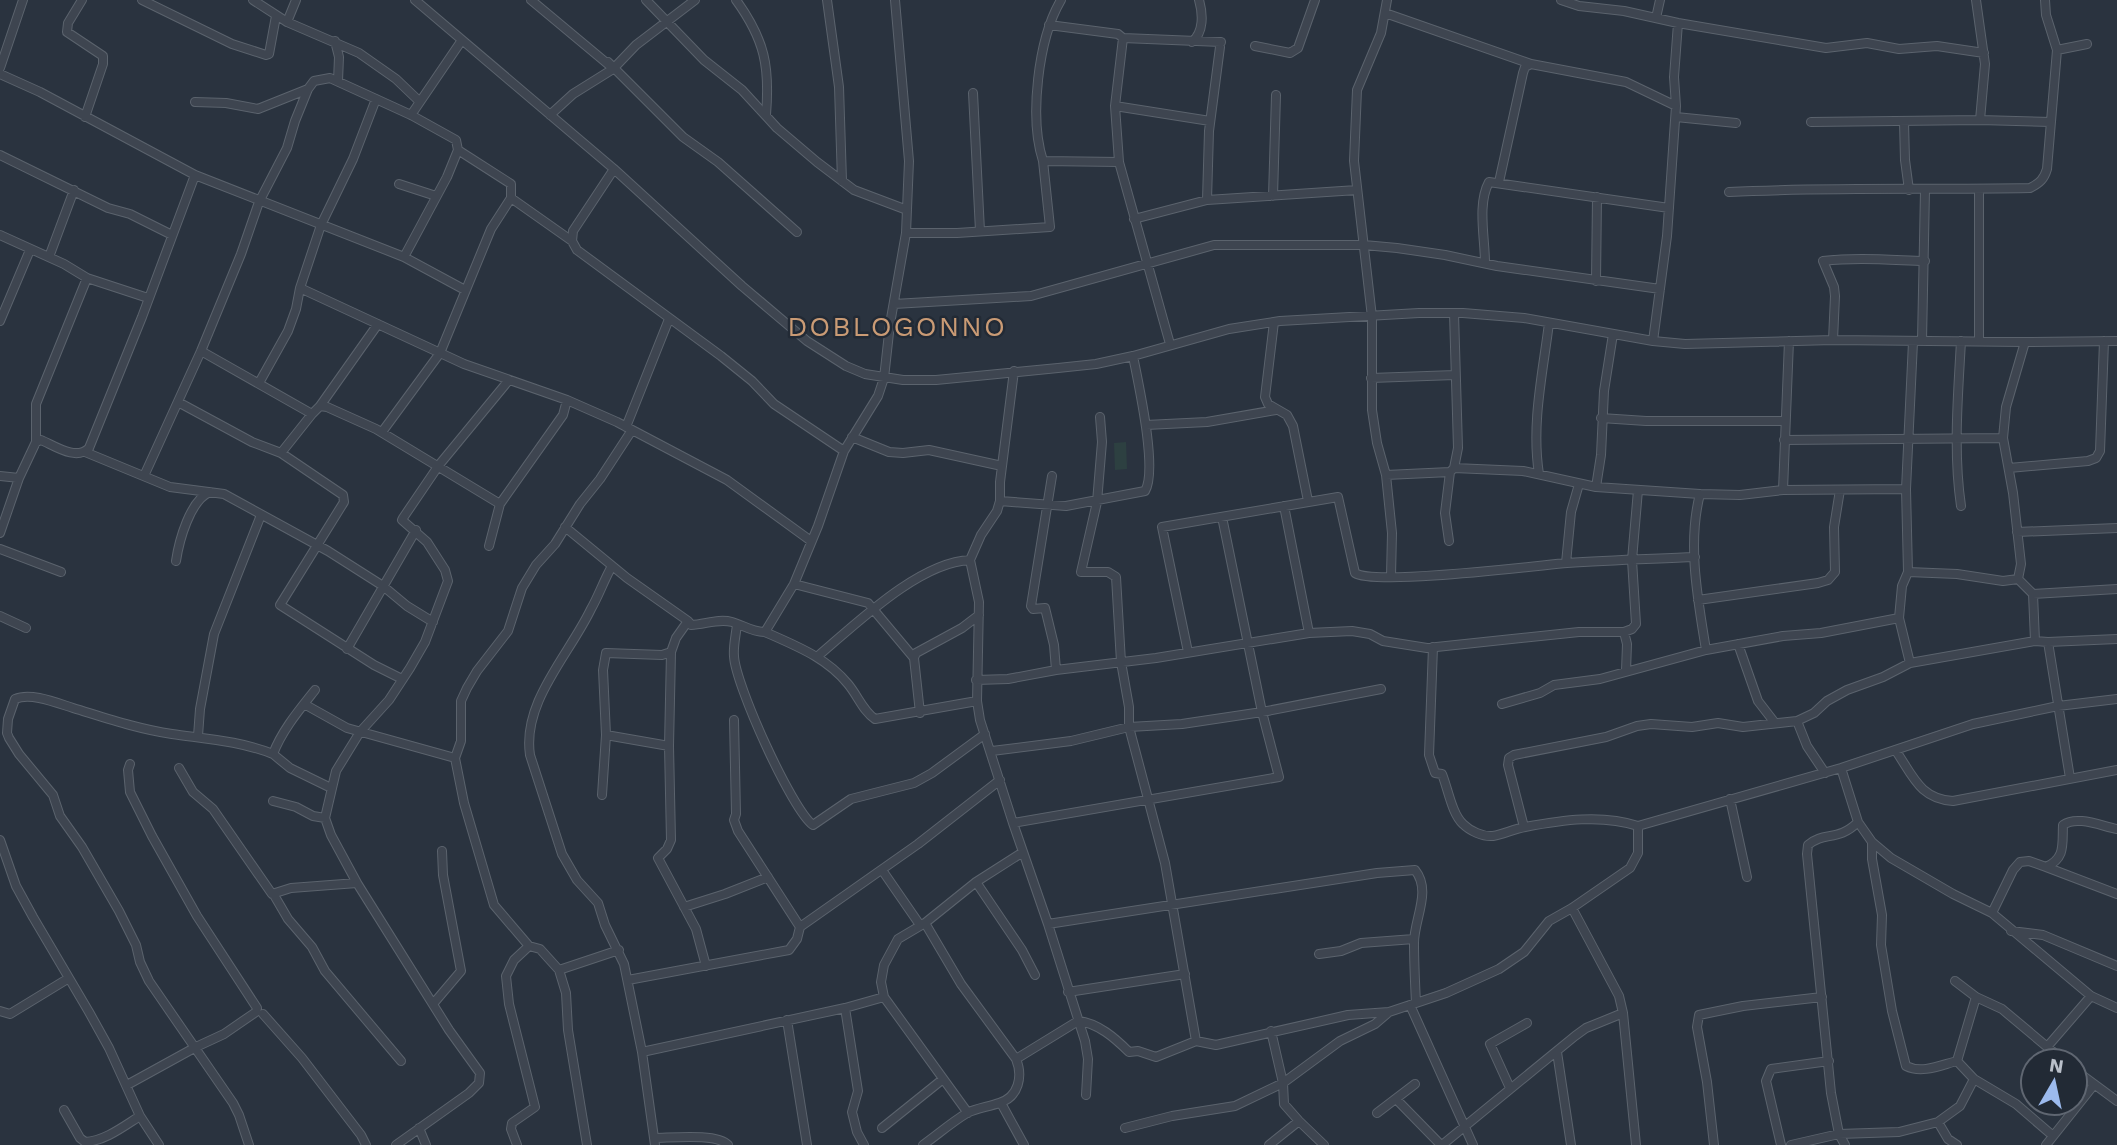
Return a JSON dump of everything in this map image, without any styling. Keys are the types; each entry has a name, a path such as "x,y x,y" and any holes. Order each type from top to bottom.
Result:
{"street":[{"path":"0,68 23,0"},
{"path":"82,0 68,23 67,32 103,56 103,64 85,117"},
{"path":"142,0 222,39 266,55 269,54 276,16"},
{"path":"253,0 287,22 359,52 396,79 419,101"},
{"path":"287,22 296,0"},
{"path":"415,0 614,169 742,286 807,341 846,366 884,378 936,380 1096,364 1229,328 1274,322 1454,313 1524,318 1653,341 1685,344 1833,340 2117,341"},
{"path":"531,0 612,66 682,137 718,162 797,232"},
{"path":"646,0 704,60 742,90 777,128 842,181 854,190 907,210"},
{"path":"550,115 573,94 695,0"},
{"path":"736,0 760,36 768,84 766,115"},
{"path":"827,0 839,87 842,181"},
{"path":"765,632 794,584 844,451 878,397 884,378 906,233 907,210 908,135 902,98 895,0"},
{"path":"906,233 980,232 1050,226 1037,119 1038,78 1049,25 1061,0"},
{"path":"1192,42 1198,37 1201,26 1199,0"},
{"path":"1255,46 1290,52 1298,48 1315,0"},
{"path":"1387,0 1381,33 1357,90 1353,161 1372,317 1372,410 1386,475 1392,533 1391,576"},
{"path":"1560,0 1579,6 1623,11 1826,48 1867,43 1899,49 1937,46 1984,52"},
{"path":"1656,18 1660,0"},
{"path":"1976,0 1985,79 1980,120"},
{"path":"1729,192 1802,188 2030,188 2038,184 2047,169 2057,50 2046,15 2045,0"},
{"path":"1385,13 1531,64 1626,82 1676,106"},
{"path":"1653,341 1667,236 1676,117 1674,77 1678,23"},
{"path":"1049,25 1118,34 1123,38 1221,45 1206,162 1207,200"},
{"path":"1123,38 1115,106 1119,162 1170,344"},
{"path":"411,115 462,40"},
{"path":"335,41 339,57 338,81"},
{"path":"2057,50 2087,44"},
{"path":"1499,182 1525,67 1531,64"},
{"path":"0,74 40,92 195,175 404,257 465,290"},
{"path":"144,476 201,351 259,202 287,148 308,89 314,81 330,78 338,81 411,115 456,140 458,150 447,177 404,257"},
{"path":"195,102 226,103 258,109 308,89"},
{"path":"973,93 980,232"},
{"path":"1273,196 1276,95"},
{"path":"259,383 288,331 321,225 353,159 376,99"},
{"path":"1115,106 1210,121"},
{"path":"1676,117 1736,124"},
{"path":"1811,122 2051,122"},
{"path":"1904,122 1909,190"},
{"path":"383,432 440,353 491,229 511,198 511,184 458,150"},
{"path":"0,155 108,208 130,214 172,235"},
{"path":"1043,161 1119,162"},
{"path":"572,241 575,226 614,169"},
{"path":"85,452 117,382 195,175"},
{"path":"1485,263 1484,192 1489,182 1669,208"},
{"path":"399,184 436,196"},
{"path":"1979,189 1979,341"},
{"path":"49,257 74,190"},
{"path":"1133,219 1207,200 1357,190"},
{"path":"1910,663 1899,618 1902,586 1908,572 1908,440 1925,261 1925,190"},
{"path":"1596,281 1597,197"},
{"path":"511,198 572,241 577,250 669,319 721,355 774,404 844,451"},
{"path":"0,235 87,278 148,298"},
{"path":"894,304 1031,296 1214,245 1364,245 1660,289"},
{"path":"0,321 30,250"},
{"path":"1833,340 1834,287 1823,261 1854,258 1925,261"},
{"path":"36,441 36,404 87,278"},
{"path":"300,288 464,364 567,400 629,428 727,481 811,541"},
{"path":"1449,541 1446,513 1458,447 1454,313"},
{"path":"587,1145 568,1030 566,993 559,970 540,948 529,946 494,905 464,803 455,758 461,741 461,701 467,688 508,631 522,587 600,479 629,428 669,319"},
{"path":"1274,322 1265,397 1268,404 1287,415 1293,426 1308,501"},
{"path":"1539,474 1536,427 1549,323"},
{"path":"281,453 320,406 378,324"},
{"path":"1596,486 1601,455 1601,418 1613,334"},
{"path":"1783,490 1789,341"},
{"path":"1961,341 1956,438 1957,481 1961,506"},
{"path":"2009,468 2096,458 2100,450 2104,341"},
{"path":"2018,579 2021,564 2003,438 2006,407 2025,342"},
{"path":"201,351 312,414"},
{"path":"1000,501 1049,506 1097,502 1141,493 1147,489 1146,425 1133,356"},
{"path":"1014,371 1000,501 970,560 979,602 976,701 1078,1021 1088,1059 1086,1095"},
{"path":"1371,378 1454,375"},
{"path":"396,1145 479,1083 478,1069 449,1030 357,883 331,835 325,818 336,771 360,732 389,700 425,642 448,581 441,563 427,542 402,520 439,464 509,380"},
{"path":"489,546 500,504 563,415 567,400"},
{"path":"178,402 252,442 281,453 344,498 280,605 347,649 402,680"},
{"path":"320,406 383,432 500,504"},
{"path":"1146,425 1207,422 1276,410"},
{"path":"1100,417 1102,442 1097,502 1081,572 1108,572 1116,577 1121,662 1129,727 1174,906 1196,1041"},
{"path":"1601,418 1646,421 1785,421"},
{"path":"852,437 889,452 929,450 1002,466"},
{"path":"1784,440 2003,438"},
{"path":"0,533 19,478 36,442 41,440 74,454 85,452 170,486 224,494 328,551 433,622"},
{"path":"1386,475 1501,469 1539,474 1579,484 1700,494 1906,489"},
{"path":"1052,475 1031,606 1033,609 1045,608 1054,645 1056,670"},
{"path":"0,476 19,478"},
{"path":"1566,563 1571,512 1579,484"},
{"path":"976,680 1008,679 1309,633 1352,631 1370,634 1383,641 1433,647 1579,632 1624,632 1636,624 1632,560 1638,490"},
{"path":"1698,600 1828,580 1835,572 1833,544 1840,490"},
{"path":"176,561 195,503 202,495 212,491"},
{"path":"1700,494 1696,514 1695,556 1698,600 1706,650"},
{"path":"1188,652 1162,527 1338,497 1355,573 1367,577 1432,576 1566,563 1695,556"},
{"path":"1284,506 1309,633"},
{"path":"198,736 200,709 214,634 261,515"},
{"path":"1013,823 1279,778 1262,712 1250,642 1222,517"},
{"path":"565,527 691,625 724,621 737,624 765,632 818,656 848,684 872,718 920,713 976,701"},
{"path":"2017,532 2117,528"},
{"path":"347,649 416,530"},
{"path":"0,549 61,572"},
{"path":"818,656 873,610 941,565 970,560"},
{"path":"612,566 599,587 592,608 561,658 530,723 530,755 562,854 577,880 598,903 605,925 619,950 628,980 642,1052 655,1141 710,1138 724,1141 728,1145"},
{"path":"1908,572 2003,581 2018,579"},
{"path":"2018,579 2033,594 2035,641"},
{"path":"794,584 867,603 914,658 920,713"},
{"path":"2033,594 2117,589"},
{"path":"914,658 920,650 962,628 979,615"},
{"path":"0,616 26,628"},
{"path":"1502,705 1540,693 1554,685 1600,679 1706,650 1783,636 1821,634 1899,618"},
{"path":"688,621 676,638 671,652 671,840 658,858 696,929 706,967"},
{"path":"737,624 734,656 742,688 787,792 806,821 813,825 851,799 914,783 985,734"},
{"path":"1624,632 1627,643 1626,671"},
{"path":"1524,827 1508,765 1509,758 1514,755 1606,737 1651,724 1692,727 1718,723 1743,727 1797,721 1814,713 1827,701 1847,690 1883,677 1910,663 2035,641 2117,639"},
{"path":"2048,642 2070,778"},
{"path":"1738,644 1758,701 1775,723"},
{"path":"1433,647 1429,755 1435,773 1442,774 1464,825 1477,833 1490,836 1524,827 1595,818 1618,819 1638,826 1842,768 1973,724 2058,706 2117,699"},
{"path":"602,795 606,735 603,670 606,653 657,656 671,652"},
{"path":"992,751 1070,740 1129,727 1182,724 1262,712 1381,689"},
{"path":"273,754 277,744 315,690"},
{"path":"249,1145 239,1115 196,1046 158,997 119,911 82,847 60,816 53,795 19,754 7,733 10,708 15,699 32,697 151,730 247,746 273,754 289,768 331,788"},
{"path":"304,704 360,732 455,758"},
{"path":"734,720 734,820 738,831 800,927"},
{"path":"1797,721 1807,746 1825,773"},
{"path":"606,735 669,746"},
{"path":"1896,751 1923,792 1940,800 1953,801 2117,770"},
{"path":"127,1085 196,1046 224,1034 256,1012 257,1008 197,916 152,836 130,792 130,764"},
{"path":"178,768 193,792 213,809 288,919 304,935 325,971 401,1061"},
{"path":"1842,768 1858,822 1872,842 1891,858 1992,913 2091,996 2117,1008"},
{"path":"628,980 789,950 797,939 800,927 882,870 1000,780"},
{"path":"1730,799 1746,877"},
{"path":"273,801 325,818"},
{"path":"2046,867 2056,862 2060,856 2063,825 2068,821 2076,820 2117,829"},
{"path":"1845,1145 1839,1134 1831,1093 1807,854 1808,845 1815,839 1839,835 1858,822"},
{"path":"1016,1059 1078,1021 1087,1022 1112,1035 1129,1052 1138,1051 1156,1057 1196,1041 1216,1045 1348,1014 1389,1012 1470,984 1524,952 1549,921 1573,908 1630,868 1638,853 1638,826"},
{"path":"1872,842 1881,915 1881,945 1892,1011 1906,1066 1926,1069 1957,1061"},
{"path":"1,846 16,886 109,1048 140,1116 159,1145"},
{"path":"433,1004 461,971 443,875 442,851"},
{"path":"968,1113 884,997 881,982 884,965 898,939 923,924 976,882 1023,852"},
{"path":"1992,913 2020,862 2029,861 2117,894"},
{"path":"1048,923 1407,869 1415,870 1422,884 1421,908 1413,939 1413,1004 1442,1079 1474,1145"},
{"path":"882,870 923,924 961,984 1016,1059 1020,1069 1021,1081 1001,1103 968,1113 923,1145"},
{"path":"684,907 768,877"},
{"path":"976,882 1022,950 1035,975"},
{"path":"274,895 291,888 357,883"},
{"path":"1573,908 1619,996 1636,1145"},
{"path":"2011,931 2043,935 2117,966"},
{"path":"1319,954 1342,951 1361,943 1413,939"},
{"path":"517,1145 511,1129 512,1123 535,1107 509,1004 506,976 514,960 529,946"},
{"path":"559,970 619,950"},
{"path":"1069,992 1185,974"},
{"path":"1,1014 10,1014 69,978"},
{"path":"1955,981 1976,997 2001,1009 2046,1047"},
{"path":"2048,1047 2091,996"},
{"path":"642,1052 884,997"},
{"path":"1714,1145 1697,1027 1699,1016 1743,1006 1822,997"},
{"path":"1957,1061 1976,997"},
{"path":"845,1008 858,1091 852,1112 857,1132 864,1145"},
{"path":"1125,1128 1172,1116 1235,1106 1283,1083 1340,1041 1375,1024 1389,1012"},
{"path":"1397,1100 1441,1145 1586,1028 1623,1013"},
{"path":"263,1014 302,1058 362,1135 366,1145"},
{"path":"787,1020 807,1145"},
{"path":"1510,1088 1490,1044 1527,1023"},
{"path":"1270,1031 1283,1083 1284,1104 1324,1145"},
{"path":"1557,1052 1571,1145"},
{"path":"1781,1145 1766,1081 1772,1069 1829,1060"},
{"path":"1957,1061 1974,1079 2015,1104 2052,1135"},
{"path":"882,1128 943,1079"},
{"path":"1791,1145 1839,1134 1899,1132 1938,1122 1946,1119 1961,1106 1974,1079"},
{"path":"2089,1082 2117,1101"},
{"path":"1377,1113 1415,1084"},
{"path":"2046,1145 2094,1086"},
{"path":"1001,1103 1022,1144"},
{"path":"64,1111 85,1142 94,1142 110,1135 140,1116"},
{"path":"1269,1145 1298,1121"},
{"path":"1938,1122 1948,1139 1957,1145"},
{"path":"419,1128 426,1145"}],"shaded area":[{"path":"1126,442 1127,469 1115,470 1114,443"}],"district":[{"name":"DOBLOGONNO","path":"897,326"}]}
